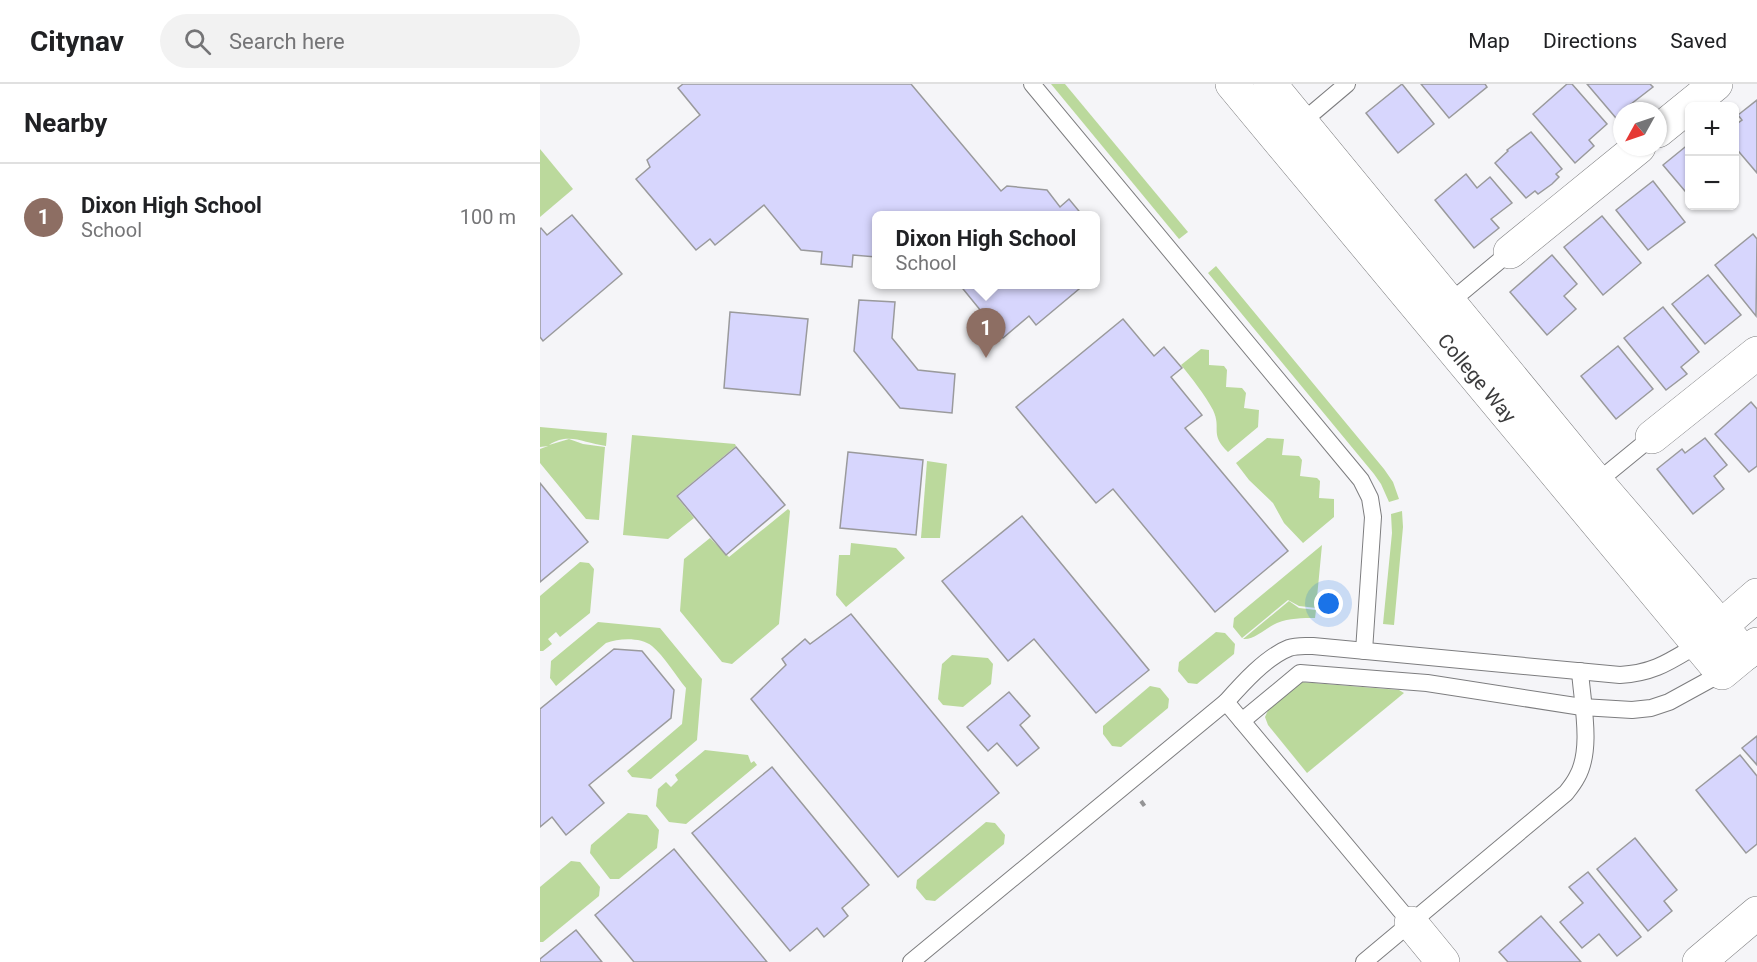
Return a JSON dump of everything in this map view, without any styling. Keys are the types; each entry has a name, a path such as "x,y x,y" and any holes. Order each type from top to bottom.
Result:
{"street":[{"name":"College Way","path":"1232,84 1710,635 1741,657"},
{"name":"College Way","path":"1270,84 1597,482 1710,635"},
{"path":"1667,124 1716,84"},
{"path":"1510,252 1628,156"},
{"path":"1652,437 1757,353"},
{"path":"1710,635 1757,595"},
{"path":"1699,962 1757,913"},
{"path":"1411,923 1443,962"}],"lane":[{"path":"1032,84 1361,480 1370,498 1373,517 1364,651"},
{"path":"1302,122 1347,84"},
{"path":"1450,302 1510,252"},
{"path":"1597,482 1652,437"},
{"path":"911,962 1226,702 1243,683 1288,648 1313,646 1620,675 1640,674 1657,669 1710,635"},
{"path":"1242,721 1300,673 1427,683 1582,707 1632,710 1651,708 1669,702 1741,657"},
{"path":"1364,962 1566,793 1578,776 1586,736 1580,671"},
{"path":"1226,702 1411,923"}],"green space":[{"path":"1051,84 1065,84 1188,232 1179,239"},
{"path":"540,149 573,189 540,217"},
{"path":"1216,266 1384,469 1393,482 1399,499 1389,502 1374,474 1208,273"},
{"path":"1201,349 1209,350 1209,365 1224,366 1227,370 1226,387 1242,388 1246,393 1244,408 1259,410 1258,427 1228,452 1217,436 1213,410 1181,365"},
{"path":"540,427 607,433 606,446 569,439 583,444 605,447 599,520 586,519 540,463 540,449 548,446 540,447","holes":["569,439 549,445 556,441"]},
{"path":"632,435 735,444 736,446 676,496 694,518 668,539 623,535"},
{"path":"1267,438 1284,439 1282,455 1299,456 1302,460 1300,476 1317,478 1320,481 1319,498 1334,499 1334,517 1303,543 1284,523 1273,503 1249,480 1236,463"},
{"path":"927,461 947,464 940,538 921,538"},
{"path":"788,509 790,511 779,624 732,664 722,662 680,611 684,559 710,538 729,557"},
{"path":"1402,511 1403,527 1394,625 1383,624 1392,533 1391,514"},
{"path":"851,543 896,548 905,558 846,607 836,595 839,555 850,555"},
{"path":"1322,545 1316,608 1299,606 1288,600 1242,638 1233,627 1234,618"},
{"path":"580,562 589,563 594,569 590,613 560,637 556,632 548,639 552,644 540,651 540,596"},
{"path":"1289,601 1299,608 1316,610 1315,618 1282,621 1252,638 1243,639"},
{"path":"598,622 660,628 702,679 697,740 651,779 632,777 627,771 682,724 686,688 652,646 636,640 611,641 556,686 550,678 551,661"},
{"path":"1216,632 1225,633 1235,644 1234,654 1197,684 1188,683 1178,671 1179,662"},
{"path":"952,655 988,658 993,664 991,684 963,707 943,705 938,699 942,664"},
{"path":"1302,682 1399,690 1404,693 1307,773 1268,725 1265,717 1269,708"},
{"path":"1150,686 1160,688 1169,699 1168,708 1121,747 1112,746 1103,734 1103,726"},
{"path":"705,750 748,755 751,763 754,761 757,765 686,824 669,822 656,806 658,789 666,782 671,787 678,780 675,775"},
{"path":"628,813 647,815 659,830 657,848 619,879 610,879 590,853 591,845"},
{"path":"986,822 995,823 1005,835 1004,844 935,901 926,900 916,888 917,880"},
{"path":"571,861 580,862 600,887 599,896 543,942 540,942 540,887"}],"building":[{"path":"683,84 911,84 1001,191 1007,186 1047,190 1060,207 1069,199 1079,211 872,211 872,257 853,255 852,267 821,264 822,252 801,250 764,205 715,245 710,239 696,250 636,179 650,167 647,160 700,115 678,88"},
{"path":"1402,84 1434,124 1398,153 1366,113"},
{"path":"1421,84 1485,84 1487,87 1449,118"},
{"path":"1567,84 1572,84 1607,124 1589,140 1594,146 1575,163 1533,114"},
{"path":"1587,84 1650,84 1653,87 1634,102 1613,102 1613,114"},
{"path":"1757,100 1757,173 1739,152 1739,122 1742,120 1739,114"},
{"path":"1531,132 1562,169 1556,174 1559,177 1552,184 1538,194 1535,191 1526,198 1495,163 1507,150"},
{"path":"1685,147 1685,191 1663,165"},
{"path":"1466,174 1477,188 1490,177 1512,203 1491,219 1499,228 1474,248 1435,200"},
{"path":"1653,181 1685,222 1648,250 1616,210"},
{"path":"572,215 622,274 543,341 540,337 540,229 547,235"},
{"path":"1602,216 1641,263 1603,295 1564,247"},
{"path":"1753,234 1757,239 1756,316 1715,265"},
{"path":"1552,255 1577,284 1564,296 1576,309 1547,335 1510,292"},
{"path":"1708,275 1741,315 1705,344 1672,304"},
{"path":"963,289 1079,289 1036,325 1029,316 1003,338"},
{"path":"859,300 895,302 892,338 918,370 955,374 952,413 900,408 854,351"},
{"path":"1663,307 1699,352 1681,367 1687,374 1666,390 1624,338"},
{"path":"730,312 808,319 800,395 724,388"},
{"path":"1123,319 1154,356 1164,347 1182,368 1171,377 1202,415 1185,428 1288,551 1215,612 1113,489 1096,503 1016,407"},
{"path":"1618,346 1653,389 1616,419 1581,376"},
{"path":"1751,402 1757,409 1757,466 1749,472 1715,434"},
{"path":"1705,438 1727,465 1714,476 1724,489 1693,514 1657,469 1682,449 1685,453"},
{"path":"736,447 785,505 726,555 677,496"},
{"path":"848,452 923,460 916,535 840,528"},
{"path":"540,483 588,542 540,582"},
{"path":"1022,516 1149,670 1096,713 1034,639 1008,661 942,581"},
{"path":"851,614 999,793 898,877 751,699 786,665 782,659 805,639 810,644"},
{"path":"614,649 642,651 674,690 671,718 589,785 604,803 566,835 552,817 540,827 540,709"},
{"path":"1009,692 1030,716 1020,725 1039,748 1017,766 997,743 988,751 967,727"},
{"path":"1757,736 1757,765 1742,748"},
{"path":"1740,755 1757,776 1757,844 1746,853 1696,790"},
{"path":"772,767 869,885 842,908 848,916 824,937 817,928 790,951 692,833"},
{"path":"1635,838 1677,890 1664,901 1672,911 1648,931 1597,869"},
{"path":"674,849 767,962 634,962 595,915"},
{"path":"1588,872 1641,937 1617,956 1599,934 1582,948 1560,922 1583,903 1569,887"},
{"path":"1541,916 1581,962 1508,962 1499,952"},
{"path":"576,930 602,962 540,962 540,959"}],"place":[{"name":"Dixon High School","path":"986,358"}]}
